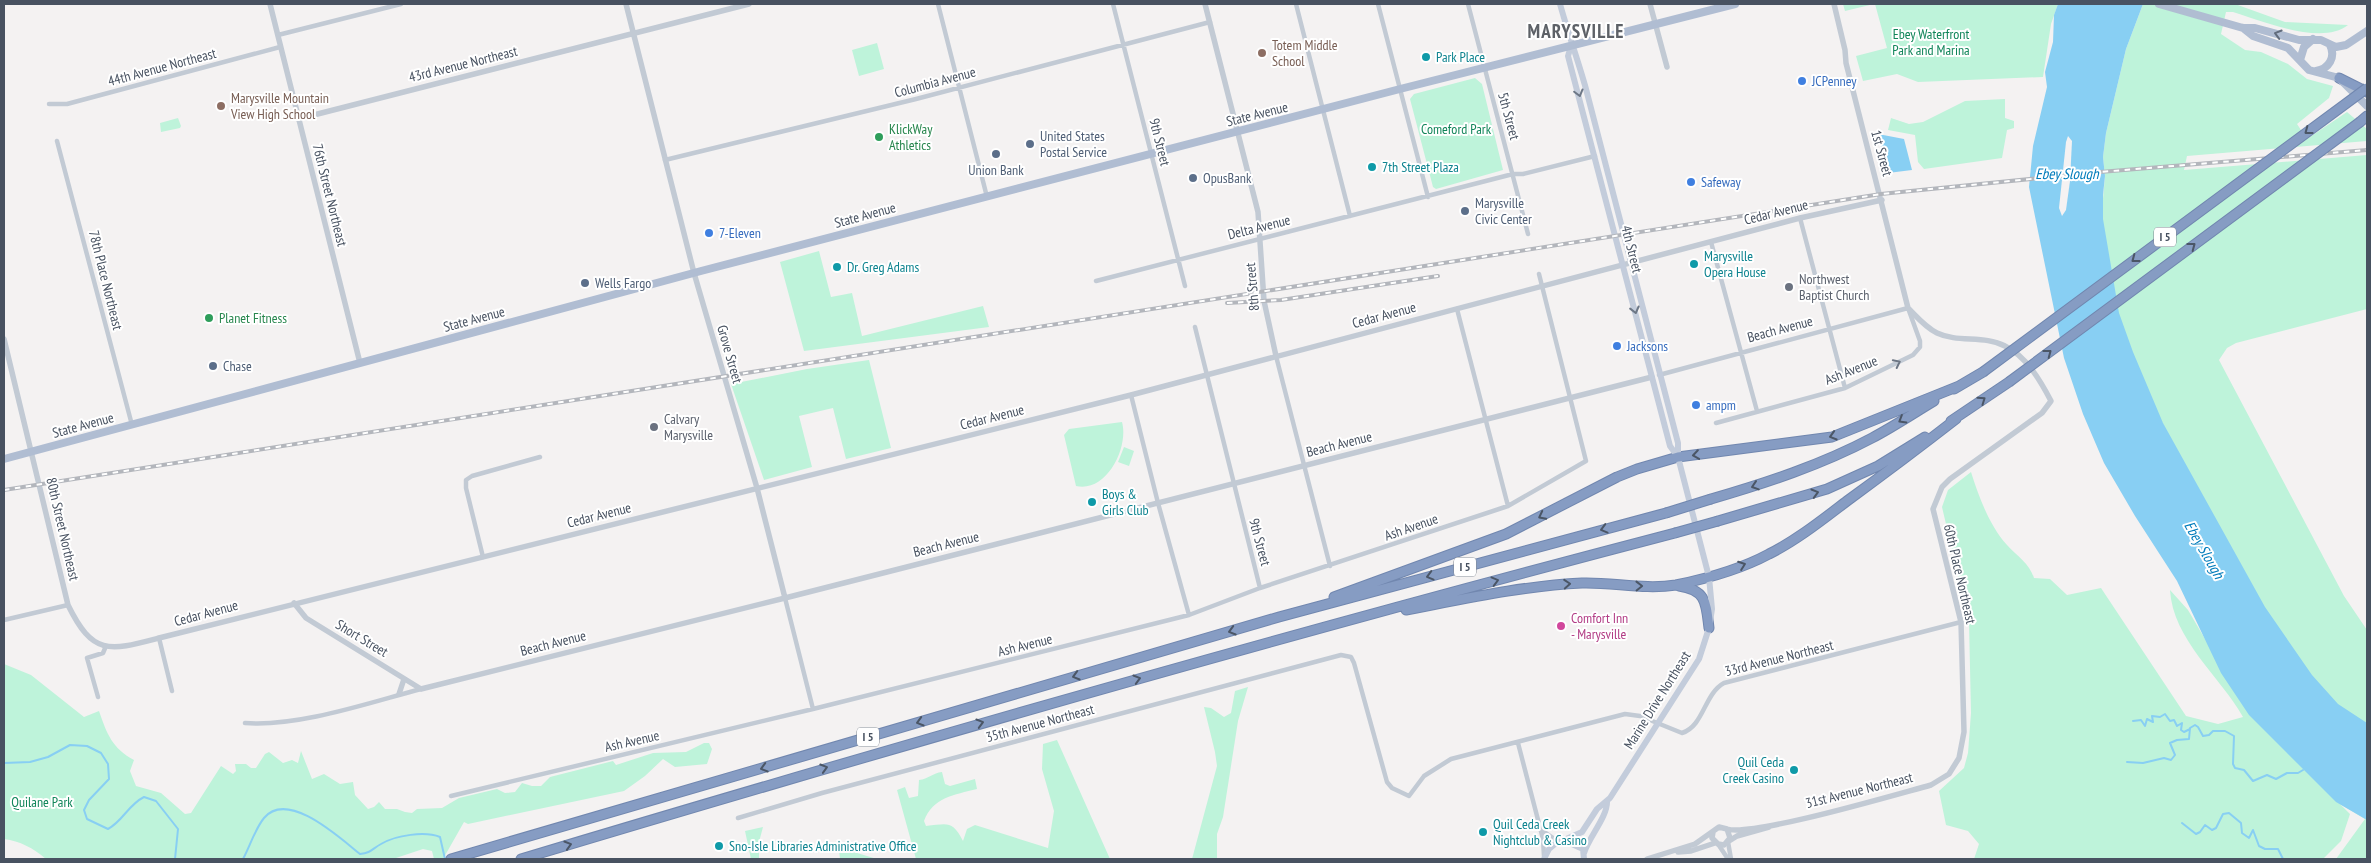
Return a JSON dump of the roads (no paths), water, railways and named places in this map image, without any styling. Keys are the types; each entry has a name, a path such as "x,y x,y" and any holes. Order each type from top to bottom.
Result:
{"highway":[{"path":"2339,78 2367,92"},
{"name":"I 5","path":"454,858 1279,617 1666,513 1754,487 1819,463 1872,438 1982,372 2367,87"},
{"name":"I 5","path":"522,859 852,760 1330,624 1675,533 1827,489 1878,466 1956,419 2009,382 2365,119"},
{"path":"1279,617 1506,534 1626,472 1678,457 1832,437 1959,386"},
{"path":"1330,624 1492,593 1545,586 1584,583 1633,587 1674,585 1709,577 1769,555 1810,529 1895,468 1956,419"},
{"path":"1674,585 1691,588 1698,592 1706,601 1709,628"}],"main road":[{"name":"4th Street","path":"1560,4 1571,46 1576,55 1586,89 1631,262 1670,446 1678,457 1709,577"},
{"name":"State Avenue","path":"4,460 694,273 1485,67 1735,4"},
{"path":"2159,4 2244,28 2256,28 2299,40 2322,40 2330,45 2346,46 2364,33"},
{"path":"2244,28 2254,36 2288,48 2305,67 2339,78 2367,106"},
{"path":"2300,60 2304,47 2313,39"},
{"path":"2314,71 2325,69 2331,62 2333,51 2330,45"},
{"name":"4th Street","path":"1571,46 1568,56 1623,265 1656,376"},
{"path":"1595,156 1600,157 1607,180 1612,187"},
{"name":"Marine Drive Northeast","path":"1544,858 1549,849 1582,832 1597,809 1607,801 1699,659 1709,628 1712,609 1709,577"},
{"name":"Marine Drive Northeast","path":"1585,857 1590,838 1608,808 1607,801"},
{"path":"1562,841 1578,845 1585,857"}],"street":[{"name":"76th Street Northeast","path":"270,4 360,363"},
{"path":"278,35 401,4"},
{"name":"Grove Street","path":"626,4 694,273 757,488 813,709"},
{"name":"43rd Avenue Northeast","path":"298,119 749,4"},
{"path":"938,4 987,197"},
{"name":"9th Street","path":"1113,4 1185,286"},
{"name":"8th Street","path":"1206,4 1258,212 1264,301 1276,356 1330,566"},
{"path":"1296,4 1350,216"},
{"path":"1378,4 1428,196"},
{"name":"5th Street","path":"1468,4 1528,234"},
{"path":"1650,4 1667,67"},
{"name":"1st Street","path":"1834,4 1846,50 1846,63 1908,308"},
{"name":"Columbia Avenue","path":"665,160 1210,22"},
{"name":"44th Avenue Northeast","path":"49,104 67,104 280,47"},
{"name":"78th Place Northeast","path":"57,140 132,425"},
{"path":"1513,174 1524,174 1595,156"},
{"name":"Delta Avenue","path":"1096,281 1513,174"},
{"name":"Cedar Avenue","path":"106,646 128,646 1132,395 1800,218 1882,200"},
{"path":"1800,218 1845,388"},
{"path":"1712,242 1757,411"},
{"path":"1539,274 1571,397"},
{"name":"Ash Avenue","path":"1716,423 1845,388 1916,353 1920,347 1916,327 1908,308"},
{"name":"Beach Avenue","path":"245,723 268,725 421,689 1656,376 1908,308"},
{"name":"60th Place Northeast","path":"1908,308 1925,325 1938,333 2004,345 2021,357 2051,400 2042,413 1950,479 1942,487 1933,509 1934,520 1961,622 1964,732 1959,758 1949,774"},
{"path":"1457,309 1508,506"},
{"name":"9th Street","path":"1195,327 1260,588"},
{"name":"80th Street Northeast","path":"4,339 68,605 84,634 91,640 106,646"},
{"path":"1132,395 1158,503 1189,616"},
{"name":"Ash Avenue","path":"451,796 1189,616 1260,588 1508,506 1586,461 1571,397"},
{"path":"484,557 466,488 466,480 472,476 540,457"},
{"name":"Short Street","path":"294,603 306,618 421,689"},
{"path":"4,620 68,605"},
{"name":"33rd Avenue Northeast","path":"1349,656 1354,663 1387,782 1392,788 1408,796 1424,776 1441,764 1451,760 1625,714 1640,716 1675,732 1689,731 1713,692 1724,683 1961,622"},
{"path":"159,638 172,691"},
{"path":"98,698 87,658 103,653 106,646"},
{"name":"35th Avenue Northeast","path":"738,818 822,793 1299,665 1341,654 1349,656"},
{"path":"399,694 404,679"},
{"path":"1518,743 1540,828 1544,858"},
{"name":"31st Avenue Northeast","path":"1727,829 1735,831 1773,825 1931,785 1949,774"},
{"name":"31st Avenue Northeast","path":"1728,841 1773,825"},
{"path":"1647,859 1699,842 1719,827 1727,829 1730,835 1728,841 1729,859"},
{"path":"1540,828 1562,841"},
{"path":"1712,832 1712,838 1729,859"},
{"path":"1673,852 1691,851 1716,844 1724,845 1728,841"}],"water":[{"name":"Ebey Slough","path":"2058,4 2143,4 2126,49 2106,133 2103,157 2105,176 2103,219 2119,313 2163,423 2265,607 2312,675 2338,704 2367,723 2367,820 2336,802 2249,715 2221,673 2177,581 2135,516 2104,463 2083,414 2064,358 2029,187 2033,146 2047,87 2045,72 2053,42 2054,15"},
{"path":"1878,134 1904,139 1912,170 1888,173"}],"waterway":[{"path":"2133,721 2141,720 2145,726 2147,719 2153,722 2152,716 2160,717 2165,714 2170,721 2174,720 2177,726 2182,723 2181,730 2184,732 2190,729"},
{"path":"2127,762 2143,763 2164,758 2171,760 2175,755 2170,743 2189,739 2190,728 2195,725 2203,736 2209,735 2213,731 2225,731 2234,736 2233,764 2235,768 2244,770 2253,781 2267,775 2276,779 2287,773 2298,773 2303,770"},
{"path":"4,763 30,762 48,757 70,745 87,746 101,753 108,764 109,779 89,800 84,810 87,819 108,829 118,822 138,800 144,797 156,801 178,829 175,859"},
{"path":"243,859 255,832 264,818 274,811 286,809 300,813 328,828 360,854 369,852 394,838 427,834 440,837 445,859"},
{"path":"2182,823 2196,834 2205,825 2212,830 2216,828 2223,814 2229,813 2241,823 2242,833 2249,838 2253,830 2259,846 2265,849 2278,849 2283,859"}],"railway":[{"path":"4,490 1881,194 2100,172 2367,150"},
{"path":"1227,303 1281,300 1438,276"}],"place":[{"name":"Totem Middle School","path":"1262,53"},
{"name":"Park Place","path":"1426,57"},
{"name":"JCPenney","path":"1802,81"},
{"name":"Marysville Mountain View High School","path":"221,106"},
{"name":"KlickWay Athletics","path":"879,137"},
{"name":"United States Postal Service","path":"1030,144"},
{"name":"Union Bank","path":"996,154"},
{"name":"7th Street Plaza","path":"1372,167"},
{"name":"OpusBank","path":"1193,178"},
{"name":"Safeway","path":"1691,182"},
{"name":"Marysville Civic Center","path":"1465,211"},
{"name":"7-Eleven","path":"709,233"},
{"name":"Marysville Opera House","path":"1694,264"},
{"name":"Dr. Greg Adams","path":"837,267"},
{"name":"Wells Fargo","path":"585,283"},
{"name":"Northwest Baptist Church","path":"1789,287"},
{"name":"Planet Fitness","path":"209,318"},
{"name":"Jacksons","path":"1617,346"},
{"name":"Chase","path":"213,366"},
{"name":"ampm","path":"1696,405"},
{"name":"Calvary Marysville","path":"654,427"},
{"name":"Boys & Girls Club","path":"1092,502"},
{"name":"Comfort Inn - Marysville","path":"1561,626"},
{"name":"Quil Ceda Creek Casino","path":"1794,770"},
{"name":"Quil Ceda Creek Nightclub & Casino","path":"1483,832"},
{"name":"Sno-Isle Libraries Administrative Office","path":"719,846"}],"district":[{"name":"MARYSVILLE","path":"1576,31"}],"park label":[{"name":"Ebey Waterfront Park and Marina","path":"1931,42"},
{"name":"Comeford Park","path":"1456,129"},
{"name":"Quilane Park","path":"42,802"}]}
